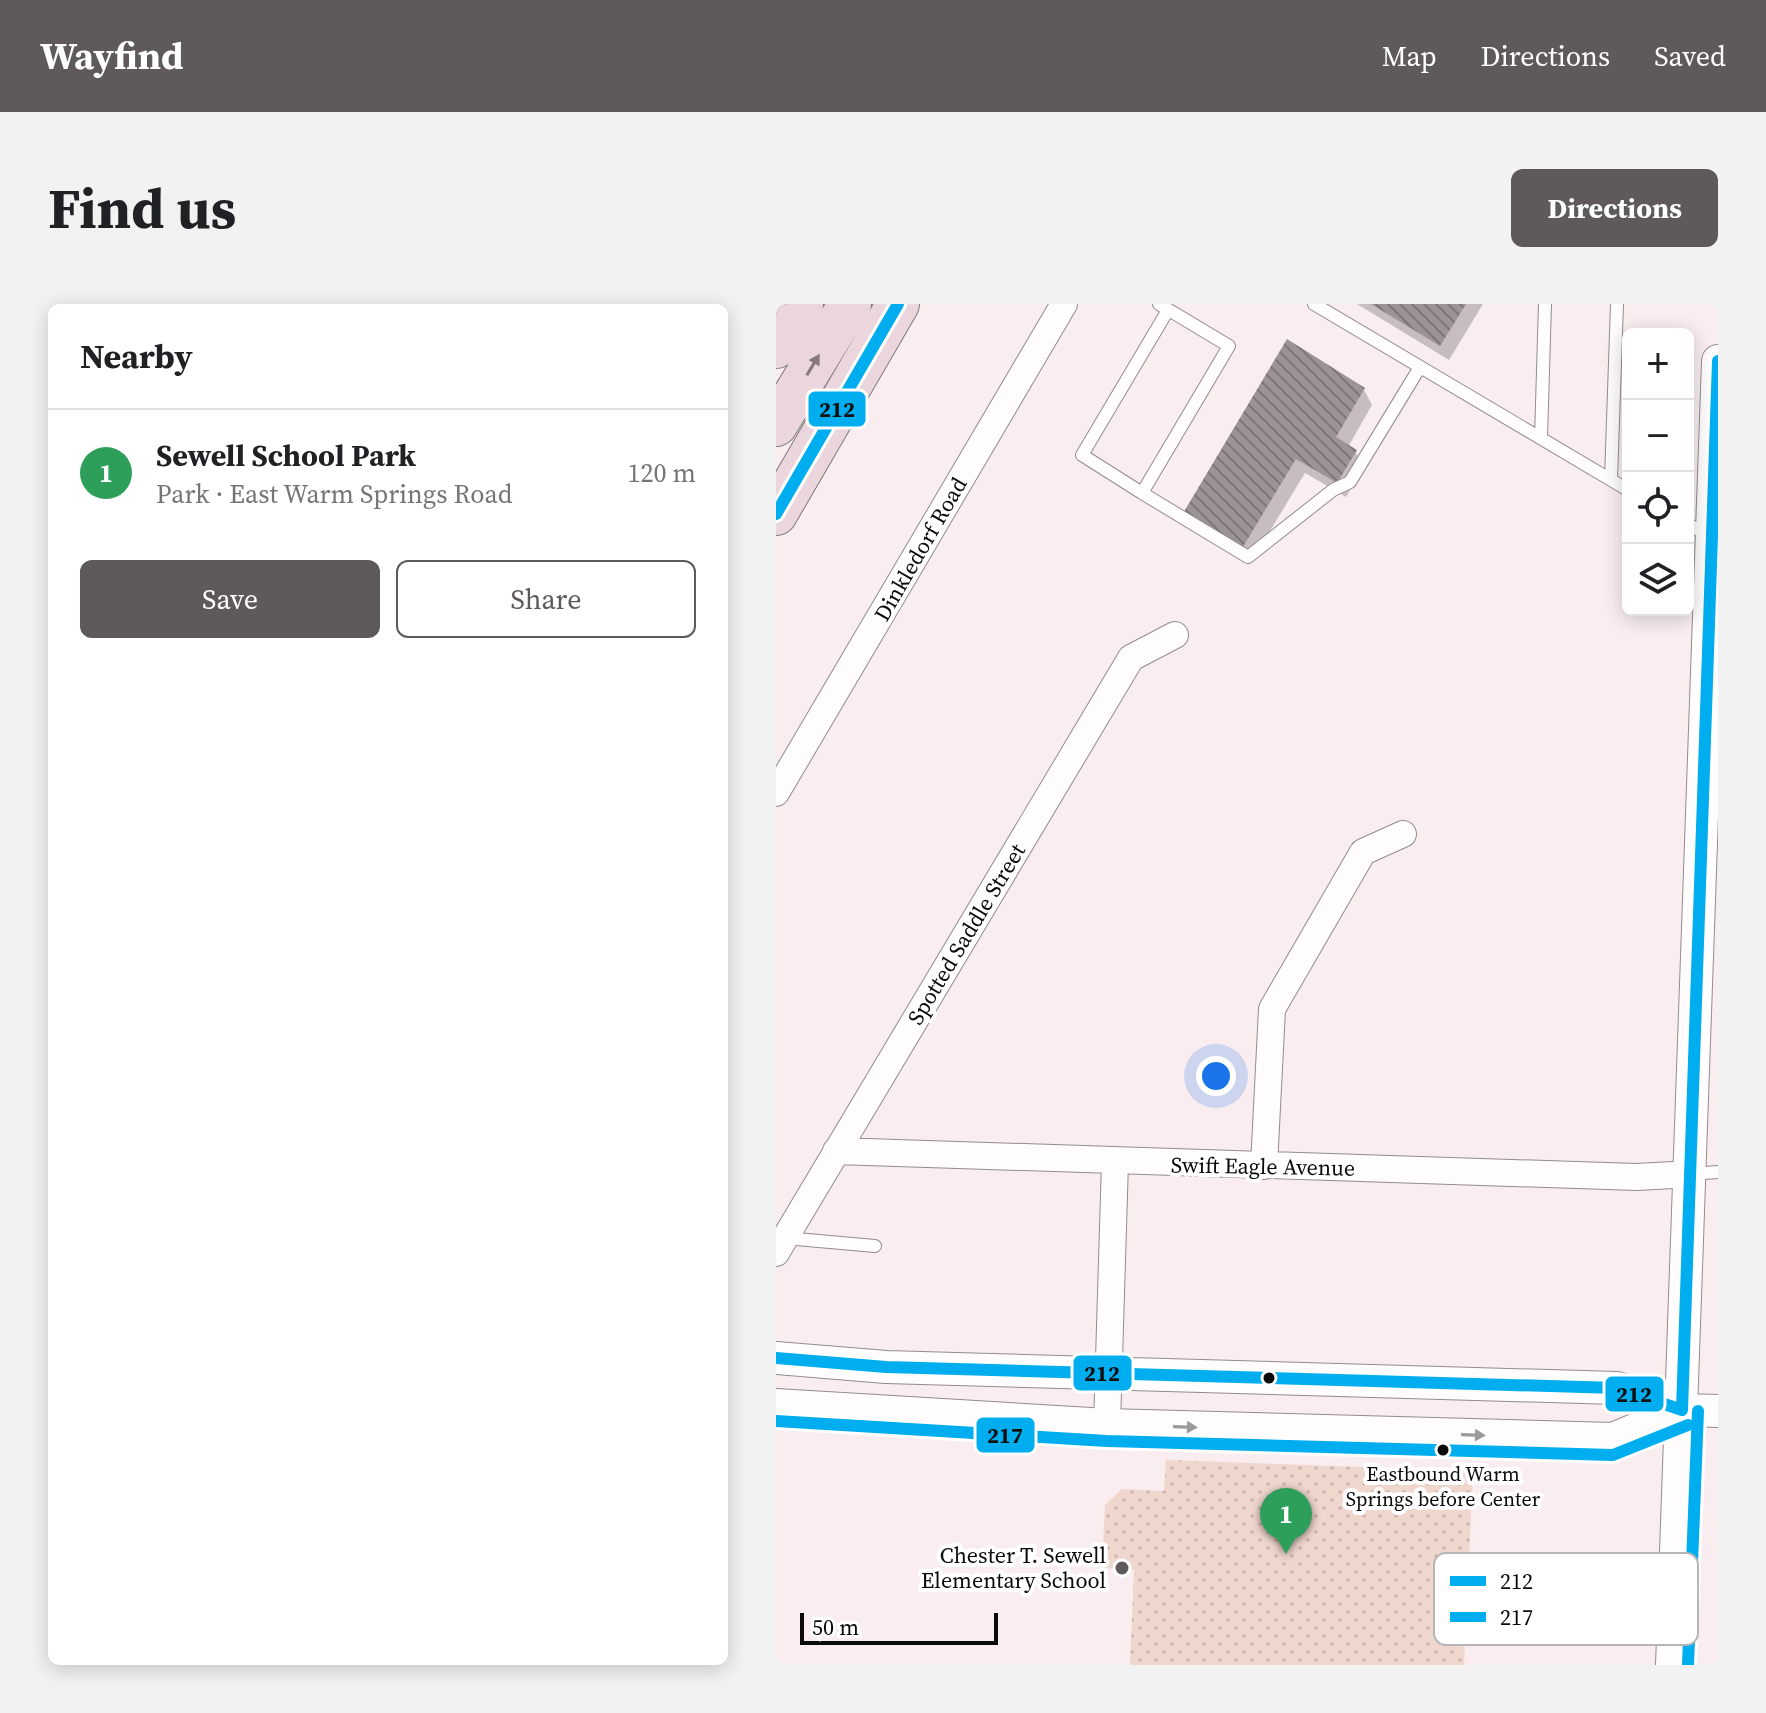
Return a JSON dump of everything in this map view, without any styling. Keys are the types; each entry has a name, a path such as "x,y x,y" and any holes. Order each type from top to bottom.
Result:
{"main road":[{"path":"776,347 802,304"},
{"path":"776,425 850,304"},
{"path":"776,514 898,304"}],"street":[{"name":"Dinkledorf Road","path":"776,793 1064,304"},
{"path":"1676,1553 1682,1410 1704,1173 1713,659 1700,531 1718,361"},
{"name":"Spotted Saddle Street","path":"780,1246 1131,658 1175,635"},
{"path":"1264,1166 1272,1009 1363,852 1403,834"},
{"name":"Swift Eagle Avenue","path":"836,1151 1637,1177 1704,1173"},
{"path":"1107,1425 1115,1162"},
{"path":"776,1358 886,1367 1617,1388 1682,1410 1718,1411"},
{"path":"776,1405 805,1410 1107,1425 1613,1439 1682,1410"},
{"path":"1672,1665 1673,1645"}],"lane":[{"path":"1314,304 1622,486"},
{"path":"1541,438 1545,304"},
{"path":"1611,480 1617,304"},
{"path":"1142,493 1229,346 1163,307 1082,455 1142,493 1248,557 1333,490 1350,482 1420,367"},
{"path":"780,1246 875,1246"}],"shaded area":[{"path":"1166,1460 1473,1471 1469,1553 1434,1553 1434,1645 1465,1645 1464,1665 1130,1665 1134,1570 1102,1568 1105,1505 1122,1489 1164,1491"}],"building":[{"path":"1371,304 1466,304 1440,346"},
{"path":"1287,339 1365,388 1336,437 1357,450 1337,483 1296,459 1241,550 1182,515"}],"transit line":[{"name":"212","path":"776,514 898,304"},
{"name":"212","path":"776,1358 886,1367 1617,1388 1682,1410 1718,361"},
{"name":"217","path":"1692,1553 1698,1411"},
{"name":"217","path":"776,1421 1107,1441 1613,1455 1688,1425"},
{"name":"217","path":"1688,1665 1689,1645"}],"place":[{"name":"Eastbound Warm Springs before Center","path":"1443,1450"},
{"name":"Sewell School Park","path":"1286,1554"},
{"name":"Chester T. Sewell Elementary School","path":"1122,1568"}]}
